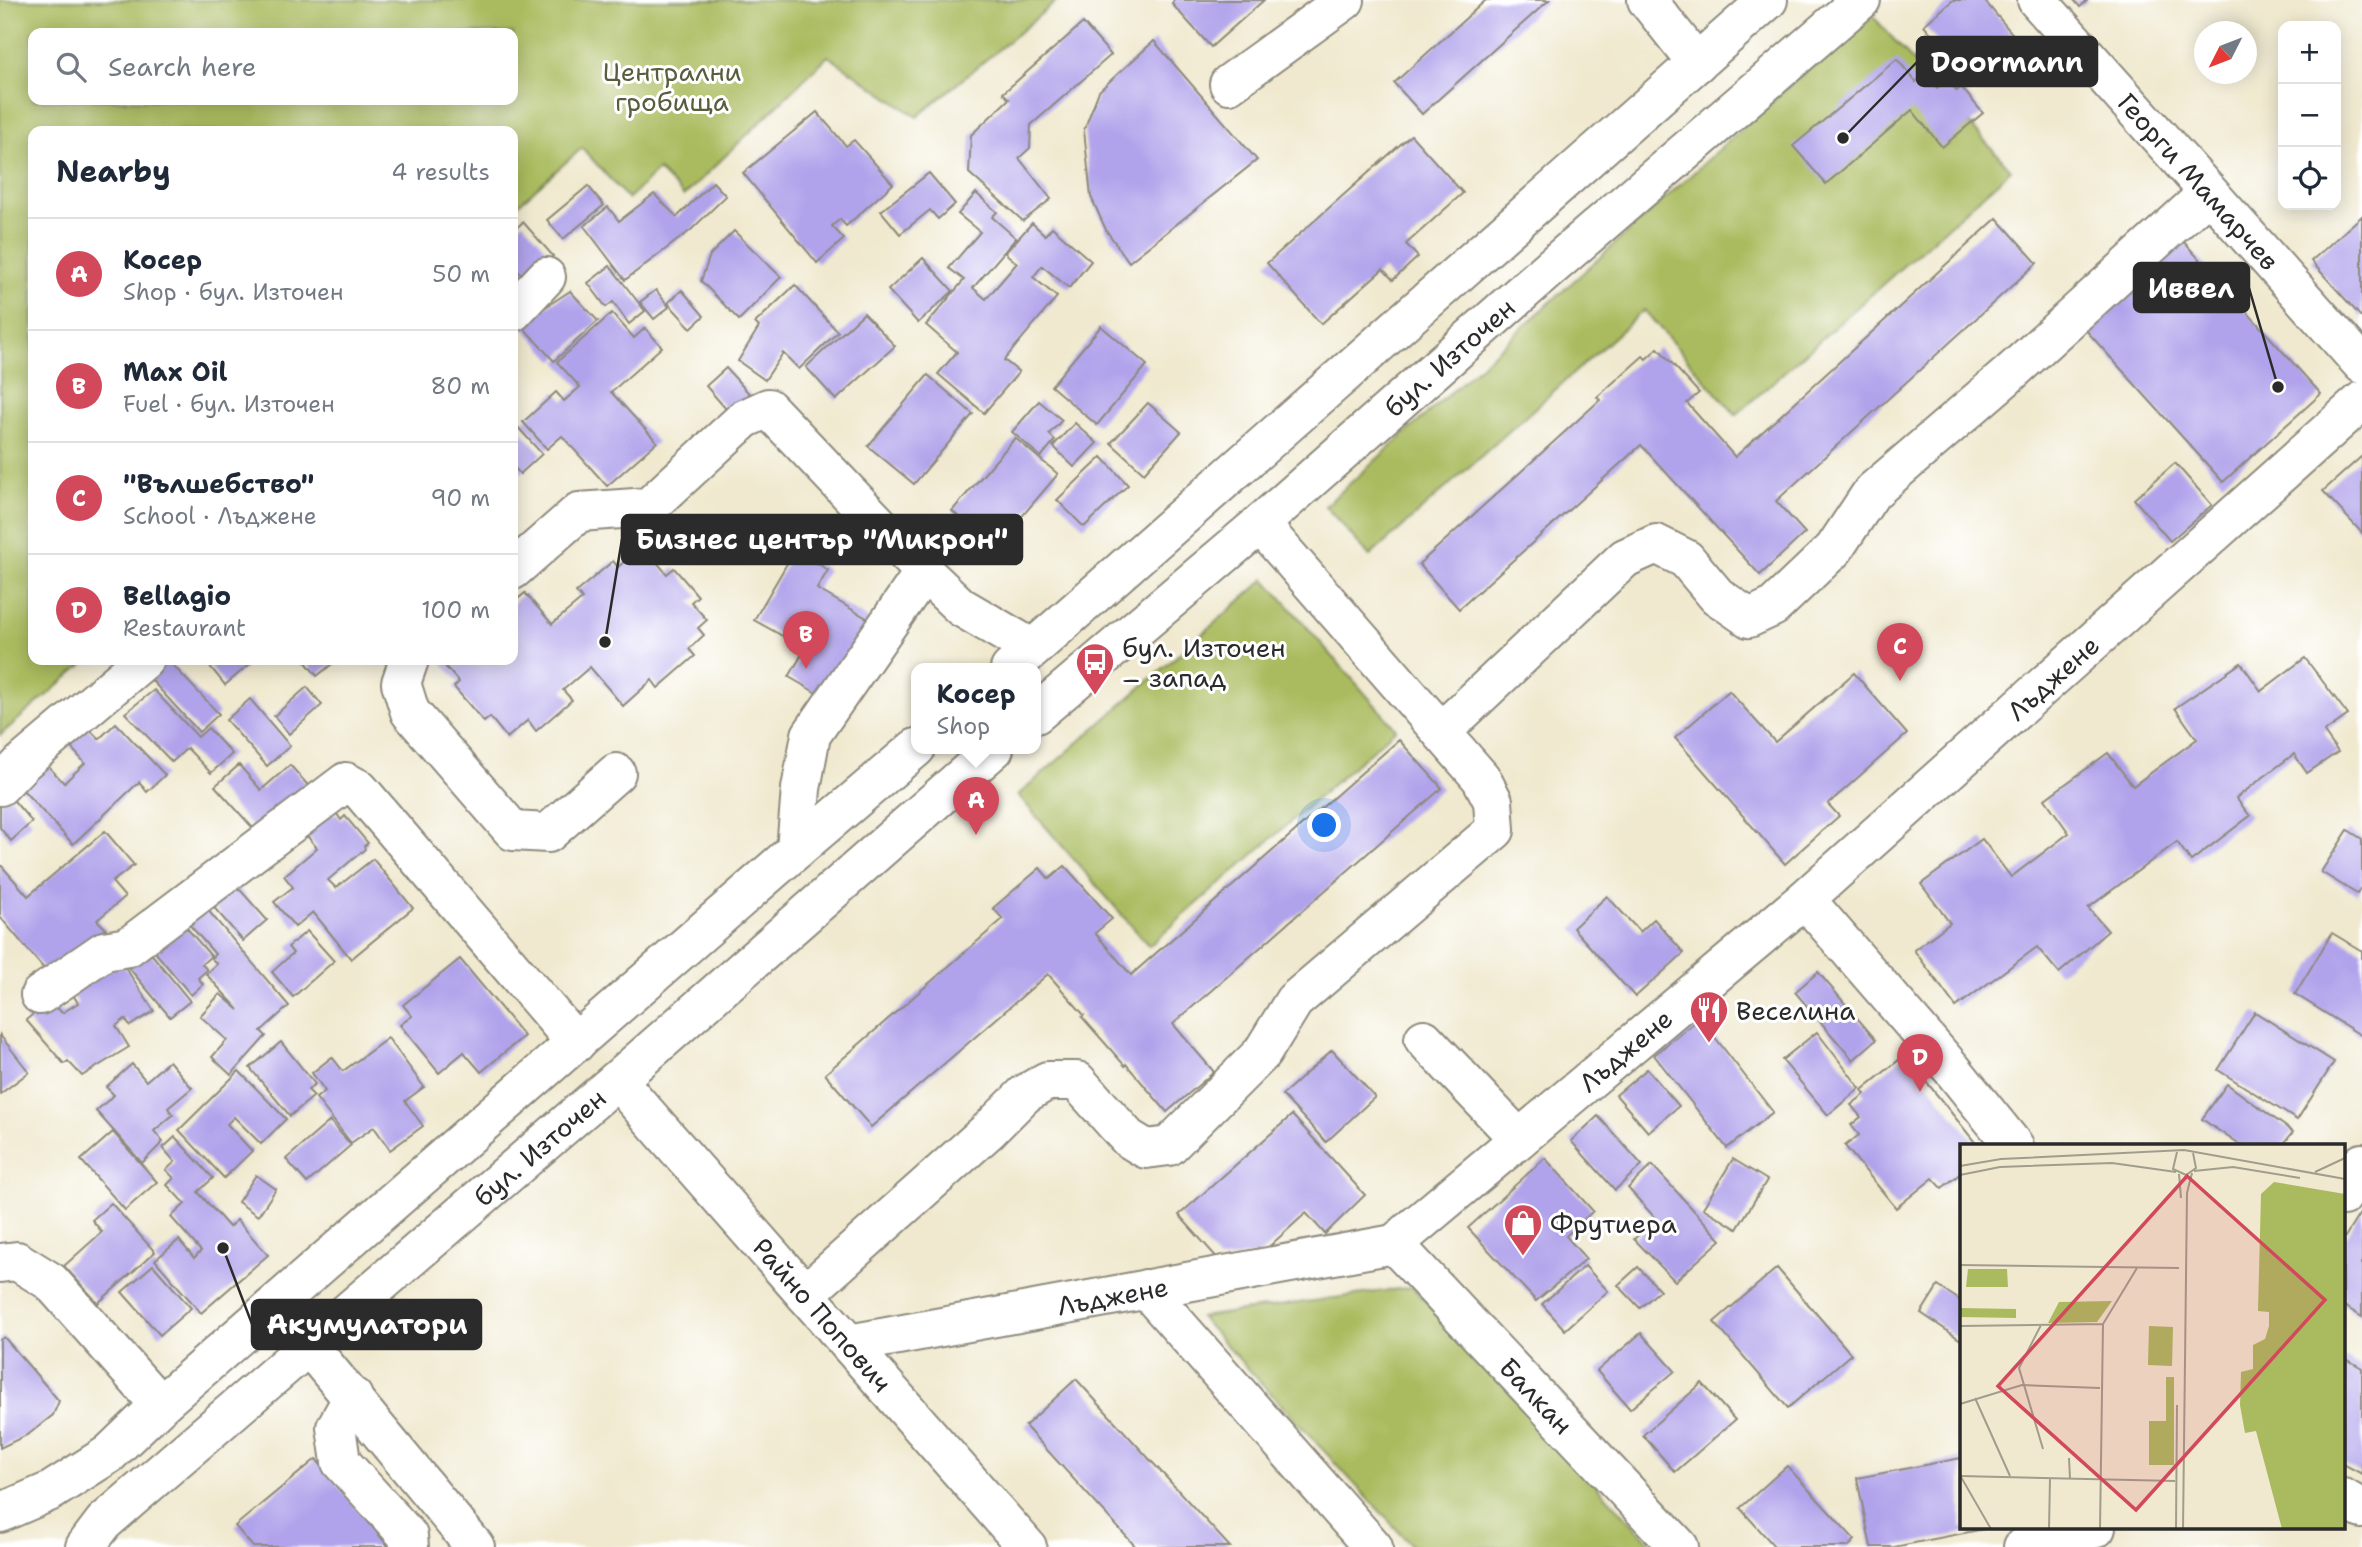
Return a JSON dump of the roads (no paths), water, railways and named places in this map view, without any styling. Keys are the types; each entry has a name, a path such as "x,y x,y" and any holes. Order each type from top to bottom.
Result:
{"main road":[{"path":"1229,83 1345,0"},
{"path":"1647,0 1697,63"},
{"name":"бул. Източен","path":"1022,659 1769,0"},
{"name":"бул. Източен","path":"1041,709 1260,524 1539,277 1861,0"},
{"name":"Георги Мамарчев","path":"2037,0 2207,194 2362,364"},
{"path":"1441,732 1625,558 1656,544 1686,559 1717,596 1749,618 1773,607 1834,549 1872,492 2007,376 2207,194"},
{"path":"518,307 546,277"},
{"name":"Лъджене","path":"849,1344 1394,1244 1805,899 2362,401"},
{"path":"518,566 579,512 649,507 744,419 768,408 923,572 1022,659"},
{"path":"805,1294 989,1130 1025,1094 1047,1081 1077,1081 1128,1138 1146,1149 1169,1146 1262,1054 1294,1001 1494,830 1493,801 1480,778 1260,524"},
{"path":"796,850 801,789 811,735 923,572"},
{"path":"0,786 22,763 138,665"},
{"path":"407,665 401,683 410,712 513,831 548,833 616,773"},
{"name":"бул. Източен","path":"0,1513 51,1491 109,1454 160,1405 911,752"},
{"name":"бул. Източен","path":"85,1547 104,1522 617,1080 988,754"},
{"path":"40,995 104,951 128,947 346,782 359,789 576,1043"},
{"path":"1805,899 1952,1069 2012,1144"},
{"path":"1424,1039 1519,1139"},
{"name":"Райно Попович","path":"617,1080 1027,1547"},
{"path":"2344,1194 2362,1163"},
{"name":"Балкан","path":"1394,1244 1679,1547"},
{"path":"0,1263 17,1261 51,1282 160,1405"},
{"path":"1146,1289 1373,1547"},
{"path":"308,1345 475,1547"},
{"path":"353,1397 336,1427 341,1462 408,1536 409,1547"},
{"path":"2344,1499 2362,1509"},
{"path":"2023,1547 2088,1530"}],"place":[{"name":"Doormann","path":"1843,138"},
{"name":"Иввел","path":"2278,387"},
{"name":"Бизнес център \"Микрон\"","path":"605,642"},
{"name":"Max Oil","path":"806,669"},
{"name":"\"Вълшебство\"","path":"1900,681"},
{"name":"бул. Източен – запад","path":"1095,696"},
{"name":"Косер","path":"976,835"},
{"name":"Веселина","path":"1709,1044"},
{"name":"Bellagio","path":"1920,1092"},
{"name":"Акумулатори","path":"223,1248"},
{"name":"Фрутиера","path":"1523,1257"}],"park label":[{"name":"Централни гробища","path":"672,86"}]}
